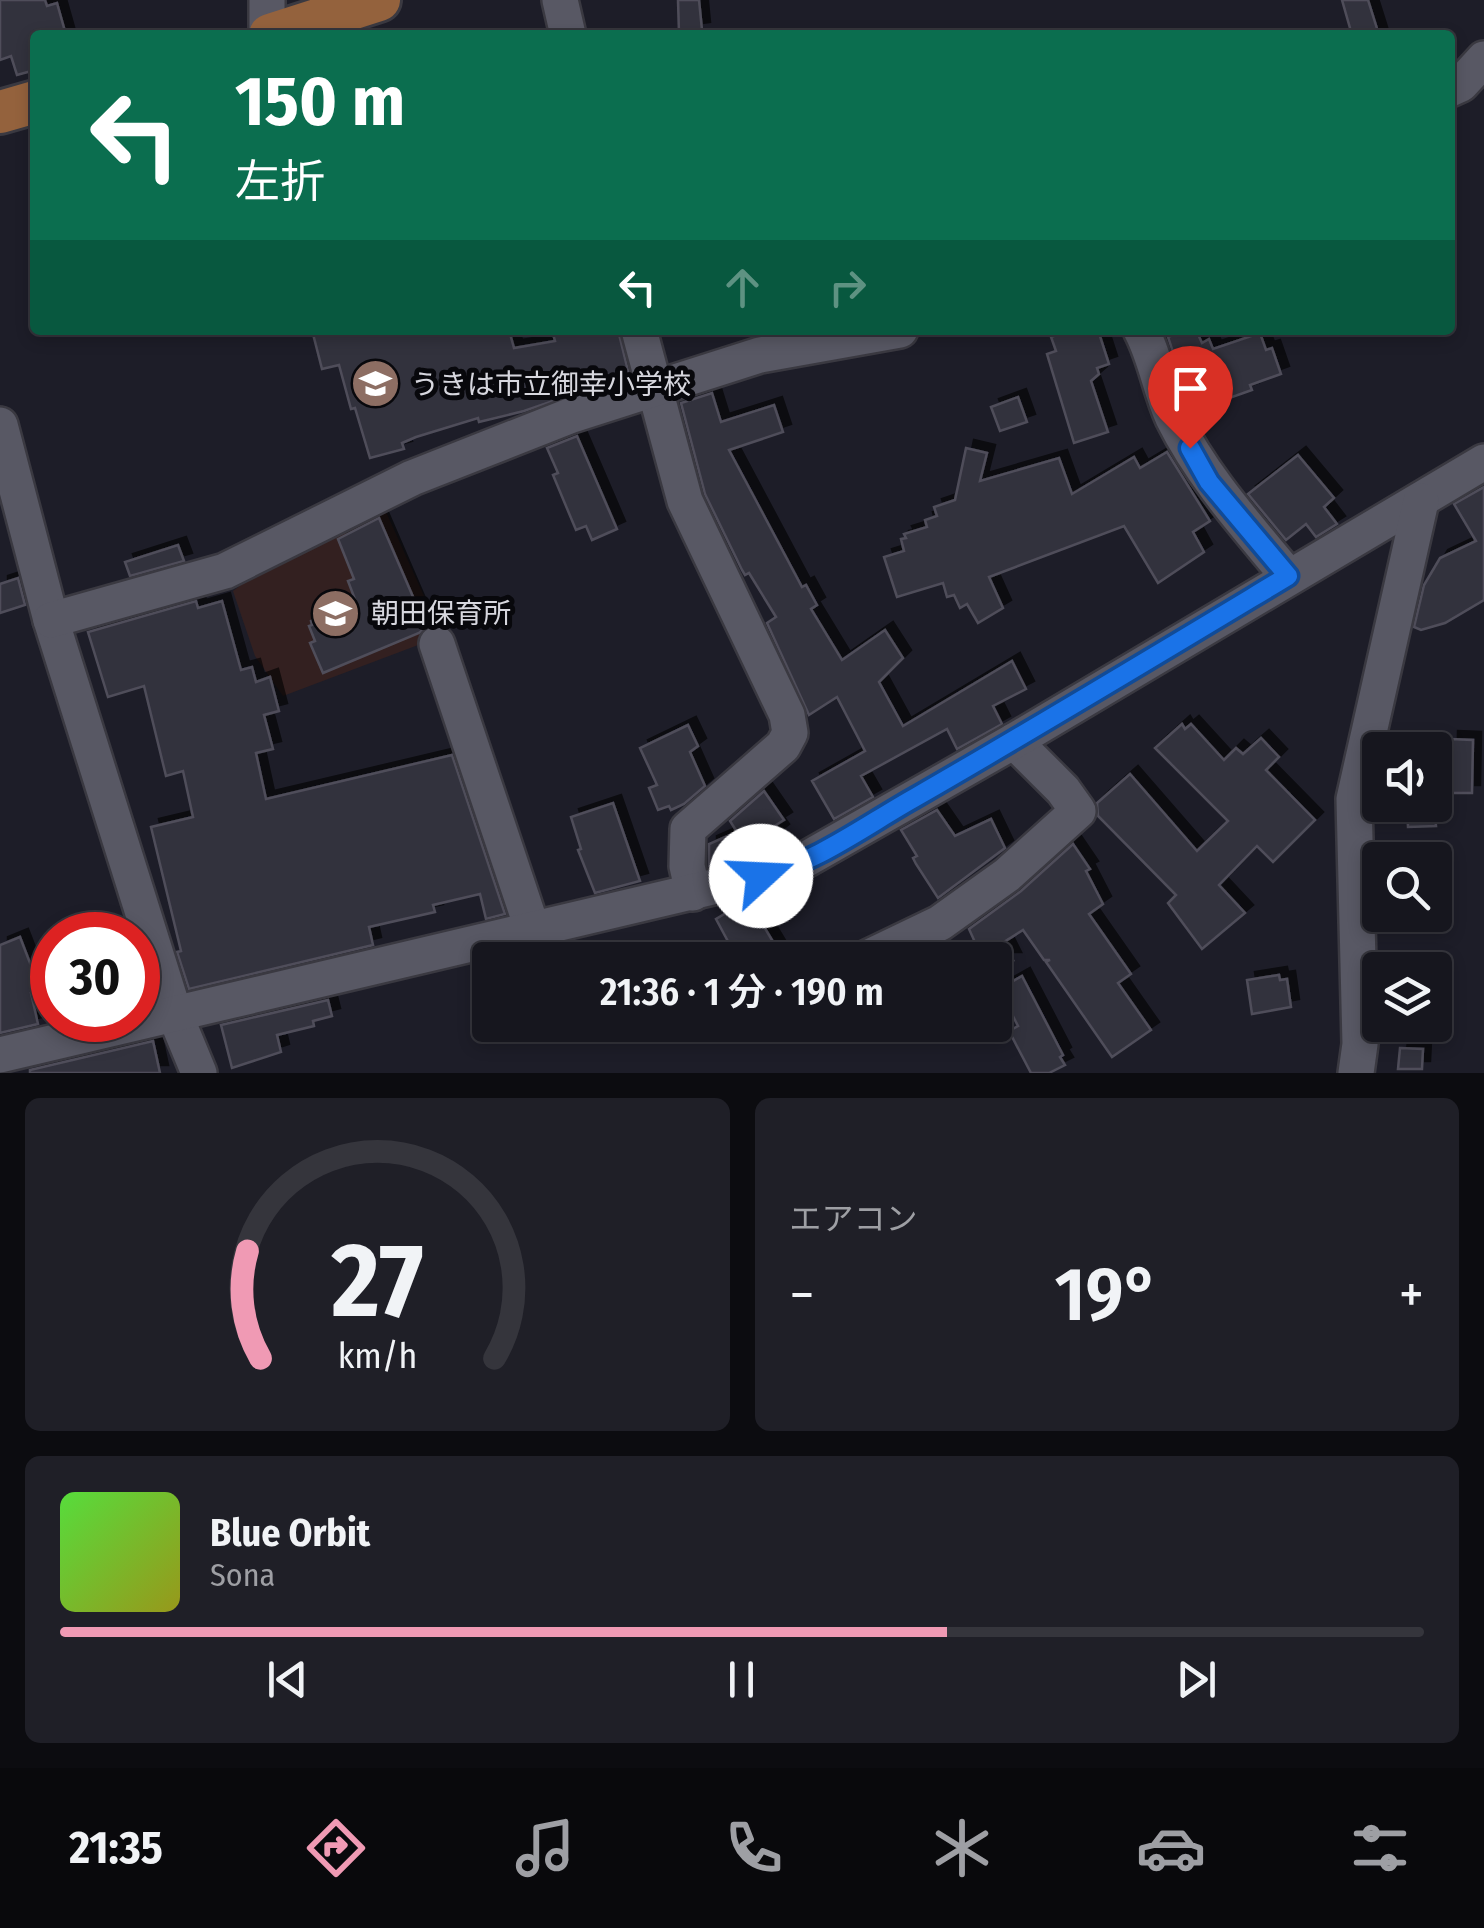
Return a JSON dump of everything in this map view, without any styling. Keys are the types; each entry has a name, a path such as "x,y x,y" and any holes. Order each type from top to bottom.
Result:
{"main road":[{"path":"285,30 378,0"},
{"path":"0,112 30,103"}],"street":[{"path":"267,0 269,30"},
{"path":"560,0 567,30"},
{"path":"1455,87 1484,59"},
{"path":"640,335 685,501 787,715 790,733 783,746 688,829 686,866 693,893"},
{"path":"51,620 225,571 412,478 572,415 760,355 872,335"},
{"path":"1144,335 1172,415 1209,482 1288,576"},
{"path":"2,438 51,620 175,1015 200,1073"},
{"path":"0,1056 789,869 1014,741 1484,462"},
{"path":"1356,1073 1360,1044 1354,799 1421,501"},
{"path":"437,644 534,931"},
{"path":"900,942 940,923 1007,874 1078,810 1014,741"}],"shaded area":[{"name":"朝田保育所","path":"382,503 442,636 283,696 255,656 233,591 280,555"}],"building":[{"path":"0,0 45,0 47,6 57,3 65,30 30,30 30,71 17,75 11,56 0,60"},
{"path":"678,0 699,0 702,30 679,30"},
{"path":"1342,0 1368,0 1377,30 1351,30"},
{"path":"313,335 510,335 514,348 555,341 553,335 619,335 629,375 524,411 479,422 478,418 416,437 402,443 404,449 370,458 339,365 322,369"},
{"path":"1100,335 1109,364 1097,368 1099,374 1091,381 1108,432 1074,443 1047,354 1056,351 1051,337"},
{"path":"1198,335 1202,343 1209,339 1213,349 1261,335 1266,350 1272,348 1281,374 1221,401 1218,394 1190,404 1168,337"},
{"path":"712,393 721,422 774,405 783,432 729,450 802,587 806,585 817,605 811,609 842,660 885,630 903,658 879,682 903,726 1012,661 1026,689 993,706 1002,724 957,749 947,729 861,776 873,797 834,819 812,781 865,751 837,697 809,715 767,623 776,617 749,573 745,575 742,570 705,494 681,403"},
{"path":"1018,397 1027,422 1000,431 991,407"},
{"path":"577,436 617,529 592,540 586,526 576,530 553,475 558,473 547,448"},
{"path":"966,448 987,453 980,481 1059,458 1072,494 1134,457 1140,468 1167,452 1210,521 1193,532 1204,552 1158,583 1124,526 989,577 1003,608 978,623 967,604 960,608 954,595 947,597 943,583 897,597 884,557 904,551 904,534 927,527 925,520 937,516 934,507 955,500"},
{"path":"1298,455 1334,498 1324,507 1337,524 1316,537 1306,524 1286,540 1248,494"},
{"path":"1484,487 1484,600 1445,623 1421,630 1414,627 1424,585 1440,558 1476,541 1454,504"},
{"path":"379,518 426,627 323,673 310,643 315,641 311,621 356,602 348,581 354,579 338,539"},
{"path":"178,545 184,561 130,576 125,562"},
{"path":"18,578 25,605 0,613 0,584"},
{"path":"196,601 198,608 222,601 241,670 252,667 256,682 270,677 279,711 264,715 273,749 256,753 266,799 452,755 505,914 486,919 480,894 433,905 435,912 369,927 373,945 189,989 177,952 181,951 151,827 193,817 183,771 166,776 144,686 108,697 88,632"},
{"path":"1182,724 1185,729 1191,724 1224,760 1236,748 1243,754 1261,738 1279,757 1266,770 1315,820 1273,862 1257,846 1219,885 1245,913 1202,949 1168,903 1176,895 1098,816 1097,803 1130,774 1197,851 1228,821 1155,748"},
{"path":"688,725 698,746 690,752 705,786 684,804 658,810 649,788 657,785 640,748"},
{"path":"1452,739 1473,740 1472,793 1452,793"},
{"path":"764,791 784,820 776,825 781,832 772,839 775,844 761,854 709,866 709,844 737,832 730,821"},
{"path":"613,803 640,881 595,893 578,850 581,849 571,817"},
{"path":"937,810 955,836 991,819 1005,848 938,898 916,864 913,858 917,856 901,830"},
{"path":"1408,822 1436,822 1436,826 1408,827"},
{"path":"1073,844 1090,869 1086,871 1103,904 1089,914 1131,974 1118,983 1151,1030 1112,1057 1046,962 1050,960 1044,960 1023,930 1004,942 975,942 969,929 1021,891"},
{"path":"743,903 749,913 754,910 773,942 728,942 716,919"},
{"path":"20,937 30,963 30,1026 0,1033 0,945"},
{"path":"1279,975 1280,980 1287,979 1291,1007 1252,1014 1247,980"},
{"path":"1022,976 1065,1065 1049,1073 1031,1073 1012,1037 1012,1029 1018,1026 1012,1014 1012,982"},
{"path":"328,1000 332,1016 313,1021 314,1026 277,1035 281,1052 232,1068 221,1025"},
{"path":"153,1042 160,1073 30,1073"},
{"path":"1400,1048 1423,1049 1422,1069 1398,1069"}],"place":[{"name":"うきは市立御幸小学校","path":"376,384"},
{"name":"朝田保育所","path":"336,613"}],"route":[{"path":"761,876 789,869 1014,741 1288,576 1209,482 1190,448"}]}
